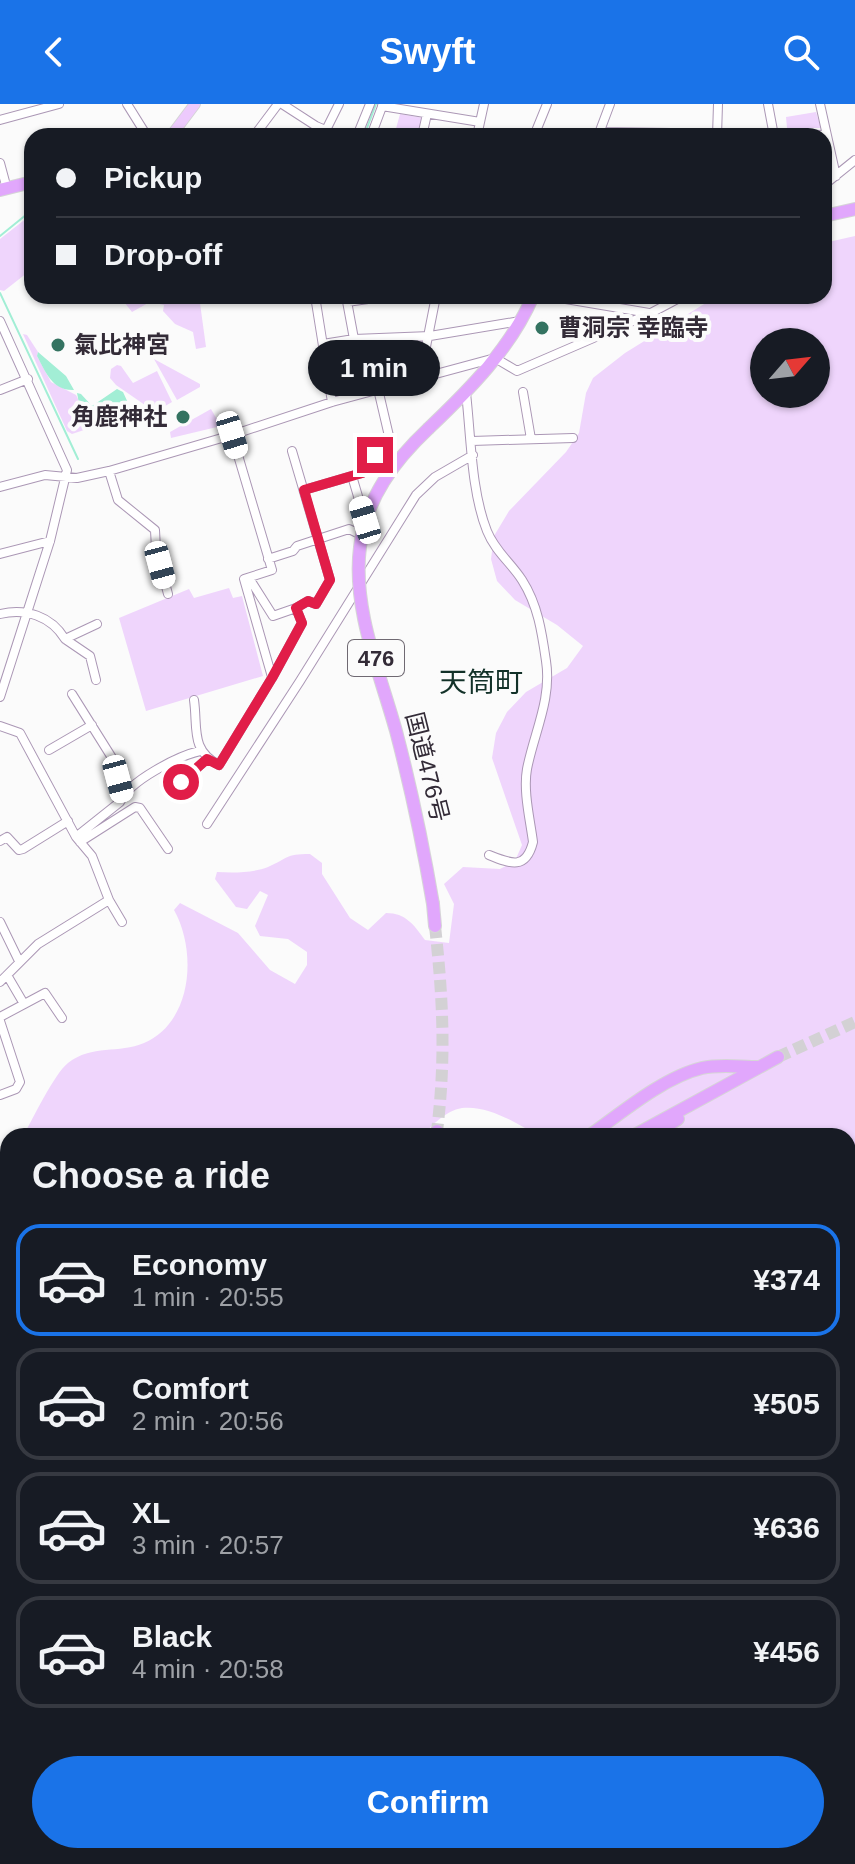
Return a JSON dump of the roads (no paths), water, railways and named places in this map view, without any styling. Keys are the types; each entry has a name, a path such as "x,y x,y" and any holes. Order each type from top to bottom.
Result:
{"highway":[{"path":"3,190 24,184"},
{"path":"832,214 855,209"},
{"name":"国道476号","path":"435,926 417,813 364,610 359,562 363,530 377,491 401,456 466,393 495,358 529,304"},
{"path":"648,1128 778,1057"},
{"path":"601,1128 688,1073 711,1067 759,1067"},
{"path":"663,1128 731,1083"}],"main road":[{"path":"177,128 195,104"}],"street":[{"path":"0,120 57,104"},
{"path":"127,104 142,128"},
{"path":"260,128 280,104 321,128"},
{"path":"327,128 339,104"},
{"path":"360,128 370,104"},
{"path":"479,128 484,104"},
{"path":"537,128 547,104"},
{"path":"600,128 610,104"},
{"path":"717,128 718,104"},
{"path":"768,104 773,128"},
{"path":"820,104 825,128"},
{"path":"374,128 383,105 480,122"},
{"path":"424,128 427,114"},
{"path":"832,160 836,176"},
{"path":"832,179 855,160"},
{"path":"0,163 3,190"},
{"path":"316,304 332,402"},
{"path":"347,304 354,339"},
{"path":"420,377 435,304"},
{"path":"593,304 649,314"},
{"path":"0,487 45,475 79,478 109,471 332,402 495,358 517,371 668,304"},
{"path":"0,321 28,379 67,476 50,541 0,697"},
{"path":"323,344 354,339 430,336 520,321"},
{"path":"0,390 28,379"},
{"path":"304,490 362,473 389,436 378,389"},
{"path":"523,392 531,439"},
{"path":"466,393 476,498 487,532 498,553 532,596 539,617 547,666 544,709 527,770 533,842 531,852 525,859 510,863 489,855"},
{"path":"232,435 272,570 244,579 272,678"},
{"path":"472,441 573,438"},
{"path":"249,578 273,616 308,601 316,604 330,580 292,451"},
{"path":"207,824 416,495 435,477 473,455"},
{"path":"109,471 117,498 128,510 153,527 168,594"},
{"path":"268,559 349,529 357,533 365,520 352,476"},
{"path":"0,554 50,541"},
{"path":"194,700 198,729 196,740 200,751 219,765 302,623 296,608"},
{"path":"0,614 27,612 56,624 65,639 90,656 96,680"},
{"path":"65,639 97,624"},
{"path":"72,694 114,761 123,796"},
{"path":"49,750 92,725"},
{"path":"0,726 20,733 78,839 92,856 109,900 122,922"},
{"path":"78,839 123,796 167,763 200,751"},
{"path":"173,792 207,759"},
{"path":"78,839 135,807 140,808 168,849"},
{"path":"0,841 7,837 19,850 23,849 68,821"},
{"path":"24,1004 3,978 38,944 109,900"},
{"path":"0,922 19,961"},
{"path":"0,1095 16,1089 20,1082 0,1019 45,993 62,1018"}],"waterway":[{"path":"367,128 376,104"},
{"path":"0,236 24,216"},
{"path":"0,293 78,459"}],"tunnel":[{"path":"435,926 442,1028 437,1128"},
{"path":"778,1057 855,1022"}],"place":[{"name":"曹洞宗 幸臨寺","path":"542,328"},
{"name":"氣比神宮","path":"58,345"},
{"name":"角鹿神社","path":"183,417"}],"district":[{"name":"天筒町","path":"481,682"}]}
